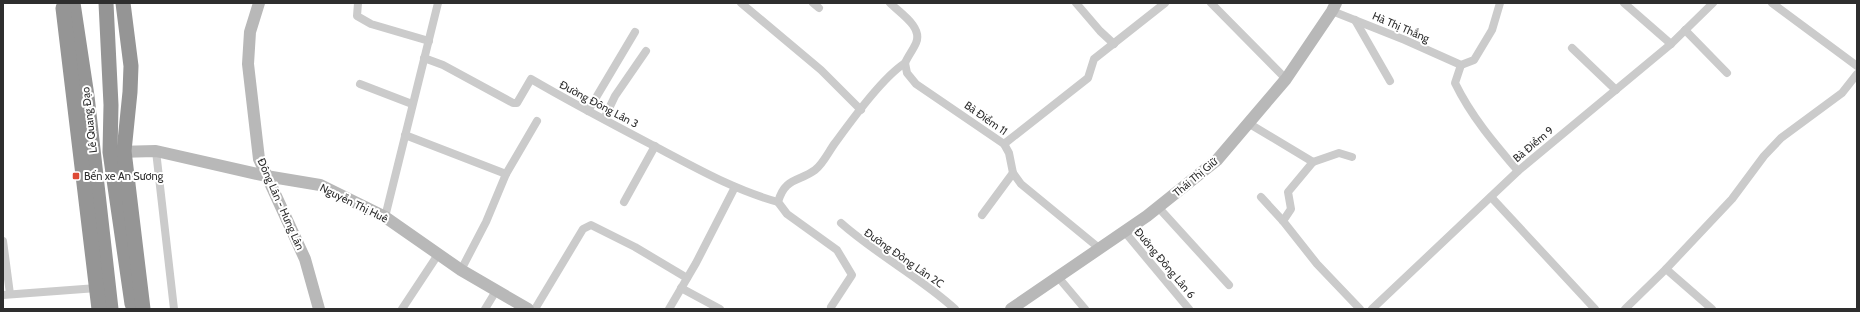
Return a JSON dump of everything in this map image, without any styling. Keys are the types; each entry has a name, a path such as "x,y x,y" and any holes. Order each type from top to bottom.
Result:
{"highway":[{"name":"Lê Quang Đạo","path":"63,3 99,309"},
{"name":"Lê Quang Đạo","path":"72,3 87,96 110,309"},
{"path":"82,3 87,96"},
{"name":"Lê Quang Đạo","path":"106,3 117,151 132,309"},
{"name":"Lê Quang Đạo","path":"123,3 131,66 130,92 117,151 143,309"},
{"path":"110,63 125,22"}],"street":[{"name":"Đông Lân - Hưng Lân","path":"259,3 250,32 248,64 259,159 305,259 319,309"},
{"path":"358,3 357,16 371,24 429,41"},
{"path":"385,217 438,3"},
{"path":"741,3 821,70 860,110"},
{"path":"831,307 852,276 838,250 788,214 778,202 781,192 795,179 815,170 860,110 896,69 905,63 916,43 918,36 916,28 890,3"},
{"path":"1076,3 1100,31 1114,44"},
{"path":"1004,144 1088,78 1094,59 1165,3"},
{"path":"1211,3 1286,79"},
{"path":"1500,3 1492,30 1474,60 1461,65 1455,83 1464,103 1488,136 1518,170"},
{"path":"1624,3 1671,44"},
{"name":"Bà Điểm 9","path":"1372,309 1518,170 1671,44 1713,3"},
{"path":"1772,3 1857,66"},
{"name":"Thái Thị Giữ","path":"1012,309 1158,207 1217,160 1286,79 1334,7"},
{"name":"Hà Thị Thắng","path":"1334,7 1355,20 1461,65"},
{"path":"1355,20 1390,81"},
{"path":"1685,30 1728,73"},
{"path":"588,111 635,32"},
{"path":"1572,48 1616,90"},
{"path":"604,119 615,96 646,51"},
{"name":"Đường Đông Lân 3","path":"424,58 443,65 517,104 531,79 588,111 735,188 778,202"},
{"name":"Bà Điểm 11","path":"905,63 907,73 916,84 1004,144 1009,153 1013,174"},
{"path":"1625,309 1666,269 1732,199 1768,151 1781,138 1842,93 1857,74"},
{"path":"360,84 412,104"},
{"path":"462,270 486,222 506,174 537,121"},
{"path":"1248,123 1313,162"},
{"path":"405,135 506,174"},
{"path":"624,202 655,146"},
{"name":"Nguyễn Thị Huê","path":"117,151 156,151 266,176 320,185 385,217 462,270 528,309"},
{"path":"156,151 174,309"},
{"path":"1283,221 1291,209 1288,192 1313,162 1339,153 1352,157"},
{"path":"982,215 1013,174 1021,184 1099,248"},
{"path":"669,309 735,188"},
{"path":"1491,196 1594,309"},
{"path":"1261,197 1283,221 1317,264 1360,309"},
{"path":"1158,207 1229,285"},
{"path":"535,309 583,229 591,224 687,278"},
{"name":"Đường Đông Lân 2C","path":"841,224 864,244 915,277 955,309"},
{"name":"Đường Đông Lân 6","path":"1124,231 1189,309"},
{"path":"3,241 6,295 97,288"},
{"path":"402,309 439,253"},
{"path":"1666,269 1712,309"},
{"path":"1058,277 1085,309"},
{"path":"681,288 720,309"},
{"path":"486,309 496,291"}],"place":[{"name":"Bến xe An Sương","path":"76,176"}]}
